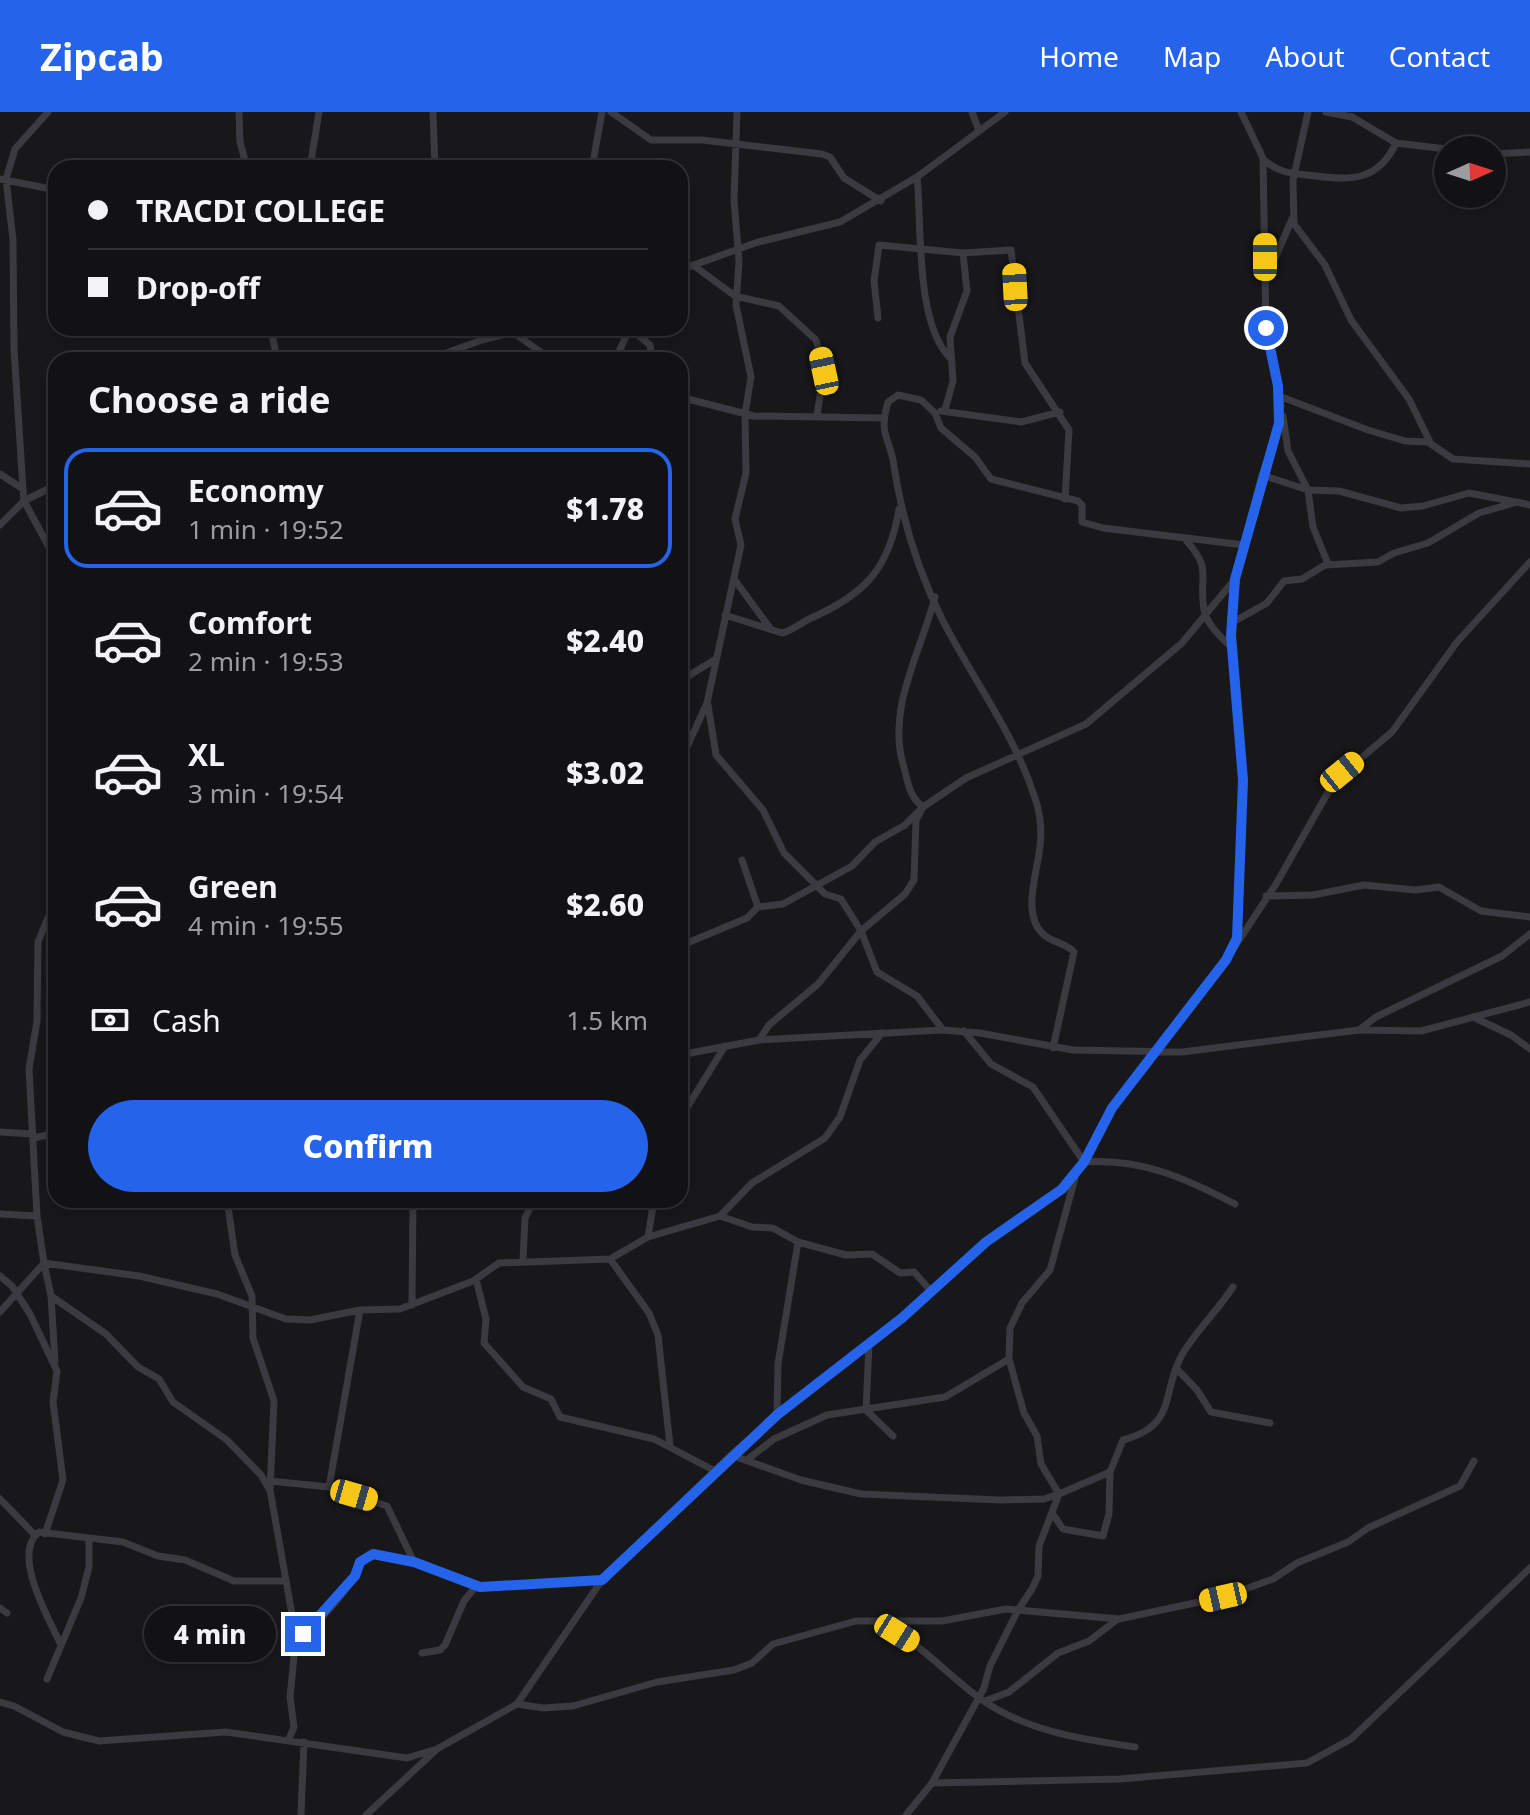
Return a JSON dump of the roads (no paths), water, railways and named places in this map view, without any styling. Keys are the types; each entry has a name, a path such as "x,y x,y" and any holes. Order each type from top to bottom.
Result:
{"street":[{"path":"48,112 18,144 3,179 13,240 14,349 24,501 48,545"},
{"path":"239,112 240,142 245,160"},
{"path":"311,160 319,112"},
{"path":"433,112 435,160"},
{"path":"593,160 602,112"},
{"path":"611,112 651,140 702,140 822,154 830,157 844,178 881,201"},
{"path":"688,745 707,703 741,545 735,519 746,473 745,414 750,370 737,320 735,296 739,250 735,224 737,112"},
{"path":"972,112 979,131"},
{"path":"688,267 840,222 881,201 917,177 1005,112"},
{"path":"1241,112 1264,160 1275,170 1294,176 1341,181 1354,178 1379,168 1396,143"},
{"path":"1265,281 1277,260 1292,219 1294,176 1308,112"},
{"path":"1326,112 1352,117 1396,143 1434,148"},
{"path":"1506,153 1530,152"},
{"path":"1264,160 1266,328 1288,451 1308,490 1313,527 1328,564"},
{"path":"917,177 931,316 940,347 950,358"},
{"path":"3,179 48,188"},
{"path":"1292,219 1299,233 1325,265 1359,332 1409,399 1431,444"},
{"path":"878,318 874,281 879,245 963,253 1011,250 1025,363 1060,412 1070,443 1065,499"},
{"path":"945,410 953,381 950,358 952,331 968,289 963,253"},
{"path":"693,265 735,296 774,303 816,340 824,371 817,415"},
{"path":"449,352 496,336"},
{"path":"516,336 540,352"},
{"path":"639,336 650,345 651,352"},
{"path":"1053,1048 1074,952 1067,944 1044,935 1036,923 1034,876 1041,846 1040,821 1021,756 993,702 945,624 899,507 894,462 882,433 888,402 898,395 921,400 935,413 941,428 975,457 994,482 1078,501 1082,505 1082,522 1244,545"},
{"path":"1279,396 1368,430 1431,444 1453,459 1530,464"},
{"path":"688,399 745,414 883,418"},
{"path":"1237,938 1243,780 1231,647 1235,579 1262,475 1276,438 1281,406"},
{"path":"935,413 945,410 1021,422 1060,412"},
{"path":"0,474 23,489"},
{"path":"1262,475 1308,490 1353,494 1401,508 1423,506 1469,493 1530,505"},
{"path":"0,525 24,501 48,489"},
{"path":"1233,622 1267,603 1284,581 1300,580 1328,564 1378,562 1394,553 1428,543 1479,513 1517,502"},
{"path":"725,615 782,633 853,598 876,574 895,531 899,507"},
{"path":"1184,538 1204,566 1204,613 1214,630 1231,647"},
{"path":"0,1702 14,1706 63,1732 99,1741 226,1732 289,1739 397,1758 413,1757 437,1749 517,1704 602,1580 731,1455 777,1415 869,1345 986,1242 1062,1189 1075,1175 1112,1108 1226,960 1335,780 1392,732 1457,642 1530,562"},
{"path":"734,579 770,628"},
{"path":"688,943 747,918 758,907 783,904 814,884 852,866 875,842 905,825 923,807 966,778 1021,756 1086,724 1182,643 1235,579"},
{"path":"923,807 913,798 897,738 904,687 925,636 935,597"},
{"path":"688,676 716,659"},
{"path":"707,703 716,755 763,810 784,853 825,894 841,899 861,931 877,972 917,996 943,1030"},
{"path":"759,1040 769,1025 818,984 861,931 905,894 914,880 916,820 923,807"},
{"path":"742,860 758,907"},
{"path":"1266,896 1313,895 1364,885 1415,890 1439,887 1481,911 1530,917"},
{"path":"45,1534 63,1480 55,1434 51,1296 37,1216 29,1080 37,1021 36,956 41,929 48,915"},
{"path":"1359,1030 1376,1017 1502,956 1530,934"},
{"path":"688,1053 759,1040 943,1030 1053,1048 1182,1052 1359,1030 1421,1031 1530,1002"},
{"path":"1473,1017 1511,1035 1530,1049"},
{"path":"963,1031 991,1064 1033,1087 1084,1162"},
{"path":"44,1263 139,1276 251,1306 286,1319 310,1320 360,1310 400,1309 476,1279 494,1265 523,1260 610,1259 648,1237 720,1216 752,1183 825,1138 840,1117 860,1060 882,1033"},
{"path":"688,1106 726,1046"},
{"path":"0,1132 34,1136 48,1134"},
{"path":"1084,1162 1110,1160 1157,1168 1235,1204"},
{"path":"906,1815 932,1783 982,1699 1018,1610 1037,1580 1039,1546 1059,1494 1040,1460 1037,1436 1029,1426 1009,1359 1011,1322 1026,1297 1047,1277 1075,1175"},
{"path":"228,1208 235,1255 252,1296 253,1338 274,1401 270,1486 296,1637 290,1697 294,1727 289,1739"},
{"path":"412,1305 413,1208"},
{"path":"523,1260 525,1218 530,1208"},
{"path":"648,1237 653,1208"},
{"path":"0,1214 37,1216"},
{"path":"720,1216 752,1227 773,1228 798,1242 846,1255 872,1254 900,1273 914,1272 931,1291"},
{"path":"777,1415 778,1364 798,1242"},
{"path":"610,1259 649,1313 658,1335 670,1446"},
{"path":"0,1312 44,1263"},
{"path":"0,1276 17,1295 55,1361"},
{"path":"476,1279 486,1319 484,1343 523,1387 551,1399 565,1421 599,1425 670,1446 715,1471"},
{"path":"1052,1513 1063,1529 1103,1536 1109,1514 1110,1472 1123,1440 1143,1435 1164,1413 1176,1368 1233,1287"},
{"path":"51,1296 106,1334 138,1367 159,1379 173,1402 227,1440 270,1486 329,1487 387,1506 414,1562"},
{"path":"329,1487 360,1310"},
{"path":"869,1345 866,1410 893,1436"},
{"path":"748,1459 768,1443 810,1421 827,1415 945,1397 1009,1359"},
{"path":"1176,1368 1197,1390 1211,1412 1270,1423"},
{"path":"731,1455 801,1480 861,1494 1044,1499 1110,1472"},
{"path":"517,1704 543,1708 573,1706 657,1682 734,1670 752,1663 773,1644 871,1620 942,1621 1018,1610 1119,1619 1223,1597 1273,1579 1297,1563 1348,1542 1368,1528 1460,1486 1474,1461"},
{"path":"0,1499 34,1534 123,1542 158,1556 185,1560 234,1581 285,1581"},
{"path":"34,1534 30,1563 35,1592 60,1643"},
{"path":"47,1679 81,1598 89,1567 89,1541"},
{"path":"296,1637 327,1611 367,1555 382,1554 414,1562 476,1586 490,1588 553,1581 602,1580"},
{"path":"932,1783 1120,1779 1307,1763 1351,1739 1530,1568"},
{"path":"422,1653 440,1650 445,1645 464,1601 476,1586"},
{"path":"982,1699 1009,1692 1058,1653 1089,1641 1119,1619"},
{"path":"871,1620 920,1647 982,1699 1060,1736 1135,1747"},
{"path":"301,1815 304,1742"},
{"path":"366,1815 421,1768 437,1749"}]}
